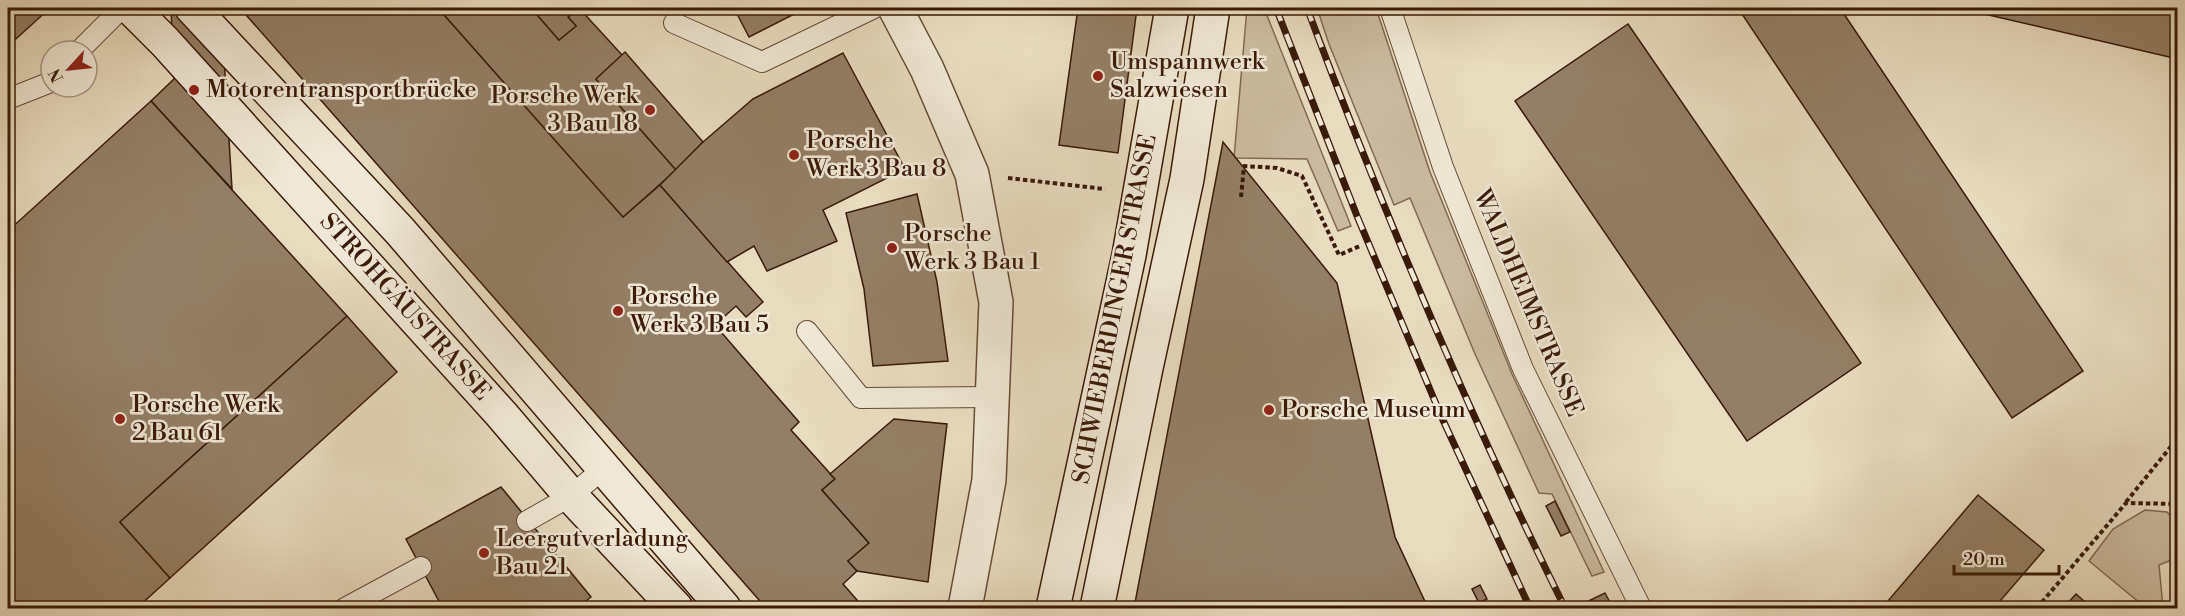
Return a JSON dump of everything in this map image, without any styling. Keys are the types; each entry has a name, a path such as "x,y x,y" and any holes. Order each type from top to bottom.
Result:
{"main road":[{"name":"STROHGÄUSTRASSE","path":"131,8 165,42 502,415 571,496 676,609"},
{"name":"STROHGÄUSTRASSE","path":"192,8 400,231 724,609"},
{"path":"895,8 927,69 972,174 996,302 989,480 965,609"},
{"name":"SCHWIEBERDINGER STRASSE","path":"1053,609 1129,255 1172,8"},
{"name":"SCHWIEBERDINGER STRASSE","path":"1097,609 1143,379 1187,179 1213,8"}],"lane":[{"path":"91,39 122,8"},
{"path":"674,23 762,62 874,8"},
{"name":"WALDHEIMSTRASSE","path":"1390,8 1443,167 1523,369 1641,609"},
{"path":"8,99 39,87"},
{"path":"807,331 861,398 992,397"},
{"path":"527,521 571,496 604,468"},
{"path":"345,609 421,567"}],"path":[{"path":"1241,197 1244,166 1277,168 1302,176 1339,255 1360,246"},
{"path":"972,174 1140,193"},
{"path":"2037,609 2173,444 2178,442"},
{"path":"2126,503 2178,504"}],"shaded area":[{"path":"1247,8 1264,8 1351,226 1338,231 1307,159 1234,158"},
{"path":"1317,8 1376,8 1430,172 1512,374 1604,572 1592,576 1552,494 1539,493 1475,354 1410,198 1394,205 1329,44"},
{"path":"2145,510 2167,512 2177,522 2177,558 2159,565 2163,608 2146,608 2089,561 2113,529"}],"building":[{"path":"8,8 50,8 8,46"},
{"name":"Motorentransportbrücke","path":"171,8 221,8 232,189 151,101 174,79"},
{"name":"Porsche Werk 3 Bau 5","path":"240,8 438,8 623,217 660,185 763,302 746,317 736,306 715,325 799,422 791,430 835,479 822,490 869,543 848,561 857,571 843,584 864,608 766,608"},
{"path":"438,8 531,8 559,40 576,26 568,17 579,8 622,55 596,79 676,170 623,217"},
{"path":"531,8 579,8 568,17 576,26 559,40"},
{"path":"734,8 806,8 749,37"},
{"name":"Umspannwerk Salzwiesen","path":"1078,8 1137,8 1118,153 1059,145"},
{"path":"1738,8 1840,8 2083,371 2012,418"},
{"path":"2178,8 2178,59 1963,9"},
{"path":"1628,24 1861,363 1747,441 1515,101"},
{"name":"Porsche Werk 3 Bau 18","path":"625,52 703,142 676,170 596,79"},
{"name":"Porsche Werk 3 Bau 8","path":"843,53 905,169 823,210 837,241 767,271 754,246 727,262 660,185 703,142 753,99"},
{"name":"Porsche Werk 2 Bau 61","path":"151,101 347,316 120,522 170,578 137,608 8,608 8,231"},
{"name":"Porsche Museum","path":"1223,142 1337,283 1395,537 1428,608 1134,608"},
{"name":"Porsche Werk 3 Bau 1","path":"917,194 937,282 948,361 873,366 864,289 846,213"},
{"path":"347,316 397,372 170,578 120,522"},
{"path":"894,419 947,424 928,582 857,571 848,561 869,543 822,490 835,479 830,474"},
{"name":"Leergutverladung Bau 21","path":"501,487 591,597 577,608 461,608 441,605 406,539"},
{"path":"1978,495 2044,550 1994,608 1882,608"},
{"path":"1555,501 1570,532 1561,536 1546,506"},
{"path":"1480,585 1487,599 1479,603 1472,589"},
{"path":"1605,593 1613,608 1576,608 1576,607"},
{"path":"2076,594 2092,608 2063,608"}],"railway":[{"path":"1276,8 1357,216 1442,418 1530,608"},
{"path":"1307,8 1396,236 1428,311 1494,461 1565,608"}],"place":[{"name":"Umspannwerk Salzwiesen","path":"1098,76"},
{"name":"Motorentransportbrücke","path":"194,90"},
{"name":"Porsche Werk 3 Bau 18","path":"650,110"},
{"name":"Porsche Werk 3 Bau 8","path":"794,155"},
{"name":"Porsche Werk 3 Bau 1","path":"892,248"},
{"name":"Porsche Werk 3 Bau 5","path":"618,311"},
{"name":"Porsche Museum","path":"1269,410"},
{"name":"Porsche Werk 2 Bau 61","path":"120,419"},
{"name":"Leergutverladung Bau 21","path":"484,553"}]}
